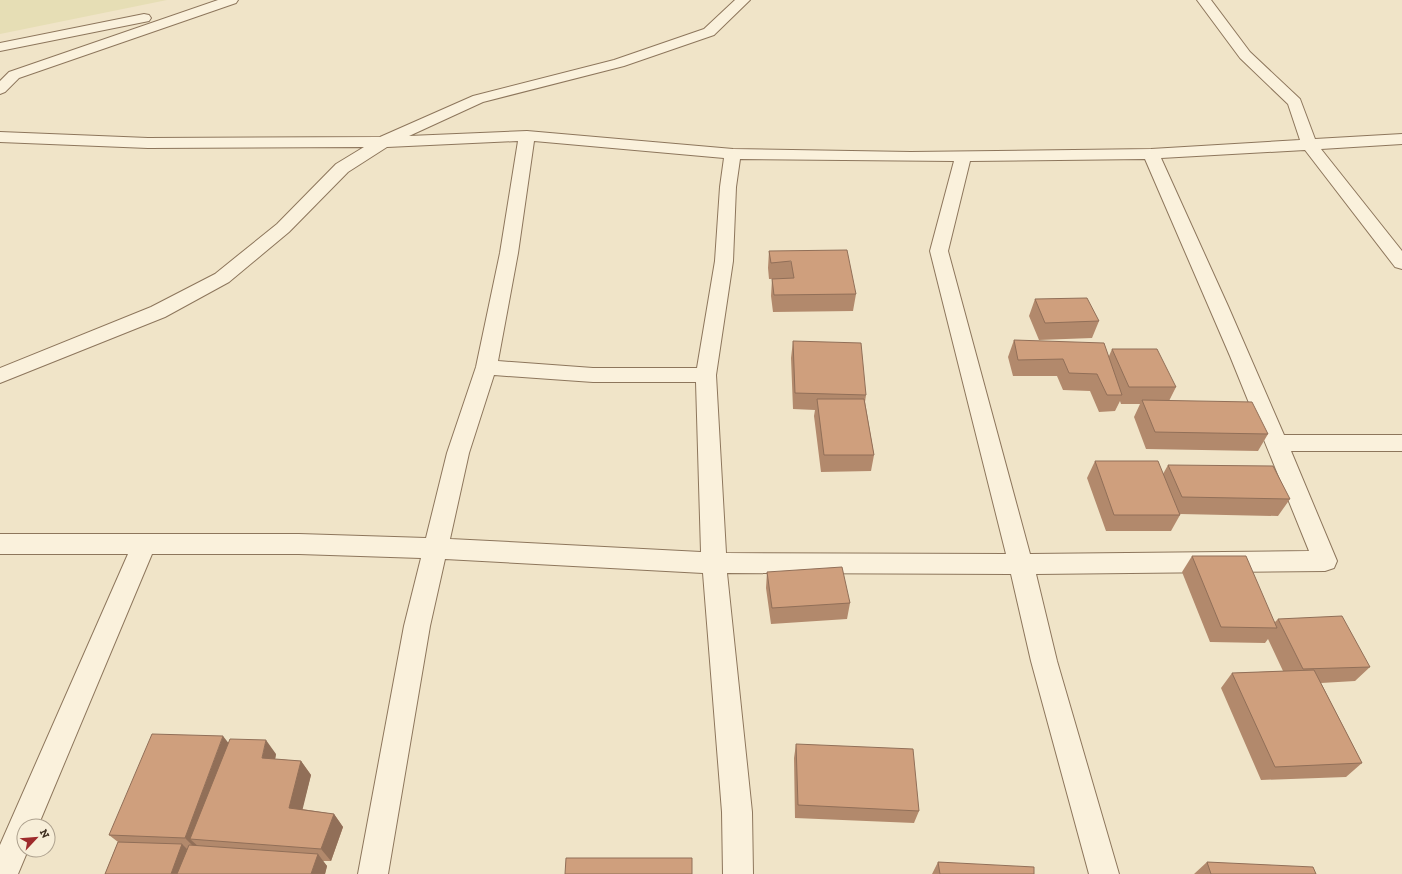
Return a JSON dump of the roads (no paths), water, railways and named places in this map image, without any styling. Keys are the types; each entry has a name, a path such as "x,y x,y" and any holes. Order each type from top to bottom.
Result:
{"street":[{"path":"0,48 230,0"},
{"path":"0,89 14,75 230,0"},
{"path":"0,376 158,312 222,278 283,228 342,168 383,142 478,99 619,63 709,32 743,0"},
{"path":"1204,0 1245,55 1295,102 1309,144 1402,263"},
{"path":"373,874 417,626 434,548 458,453 486,367 509,253 526,136"},
{"path":"0,137 148,143 383,142 526,136 734,154 911,157 1151,154 1402,139"},
{"path":"734,154 728,187 724,261 706,375 714,563 737,812 738,874"},
{"path":"0,544 299,544 434,548 714,563 1021,564 1325,561 1278,443 1191,241 1151,154"},
{"path":"963,157 939,251 1021,564 1044,662 1104,874"},
{"path":"486,367 593,375 706,375"},
{"path":"1278,443 1402,442"},
{"path":"3,874 144,544"}]}
